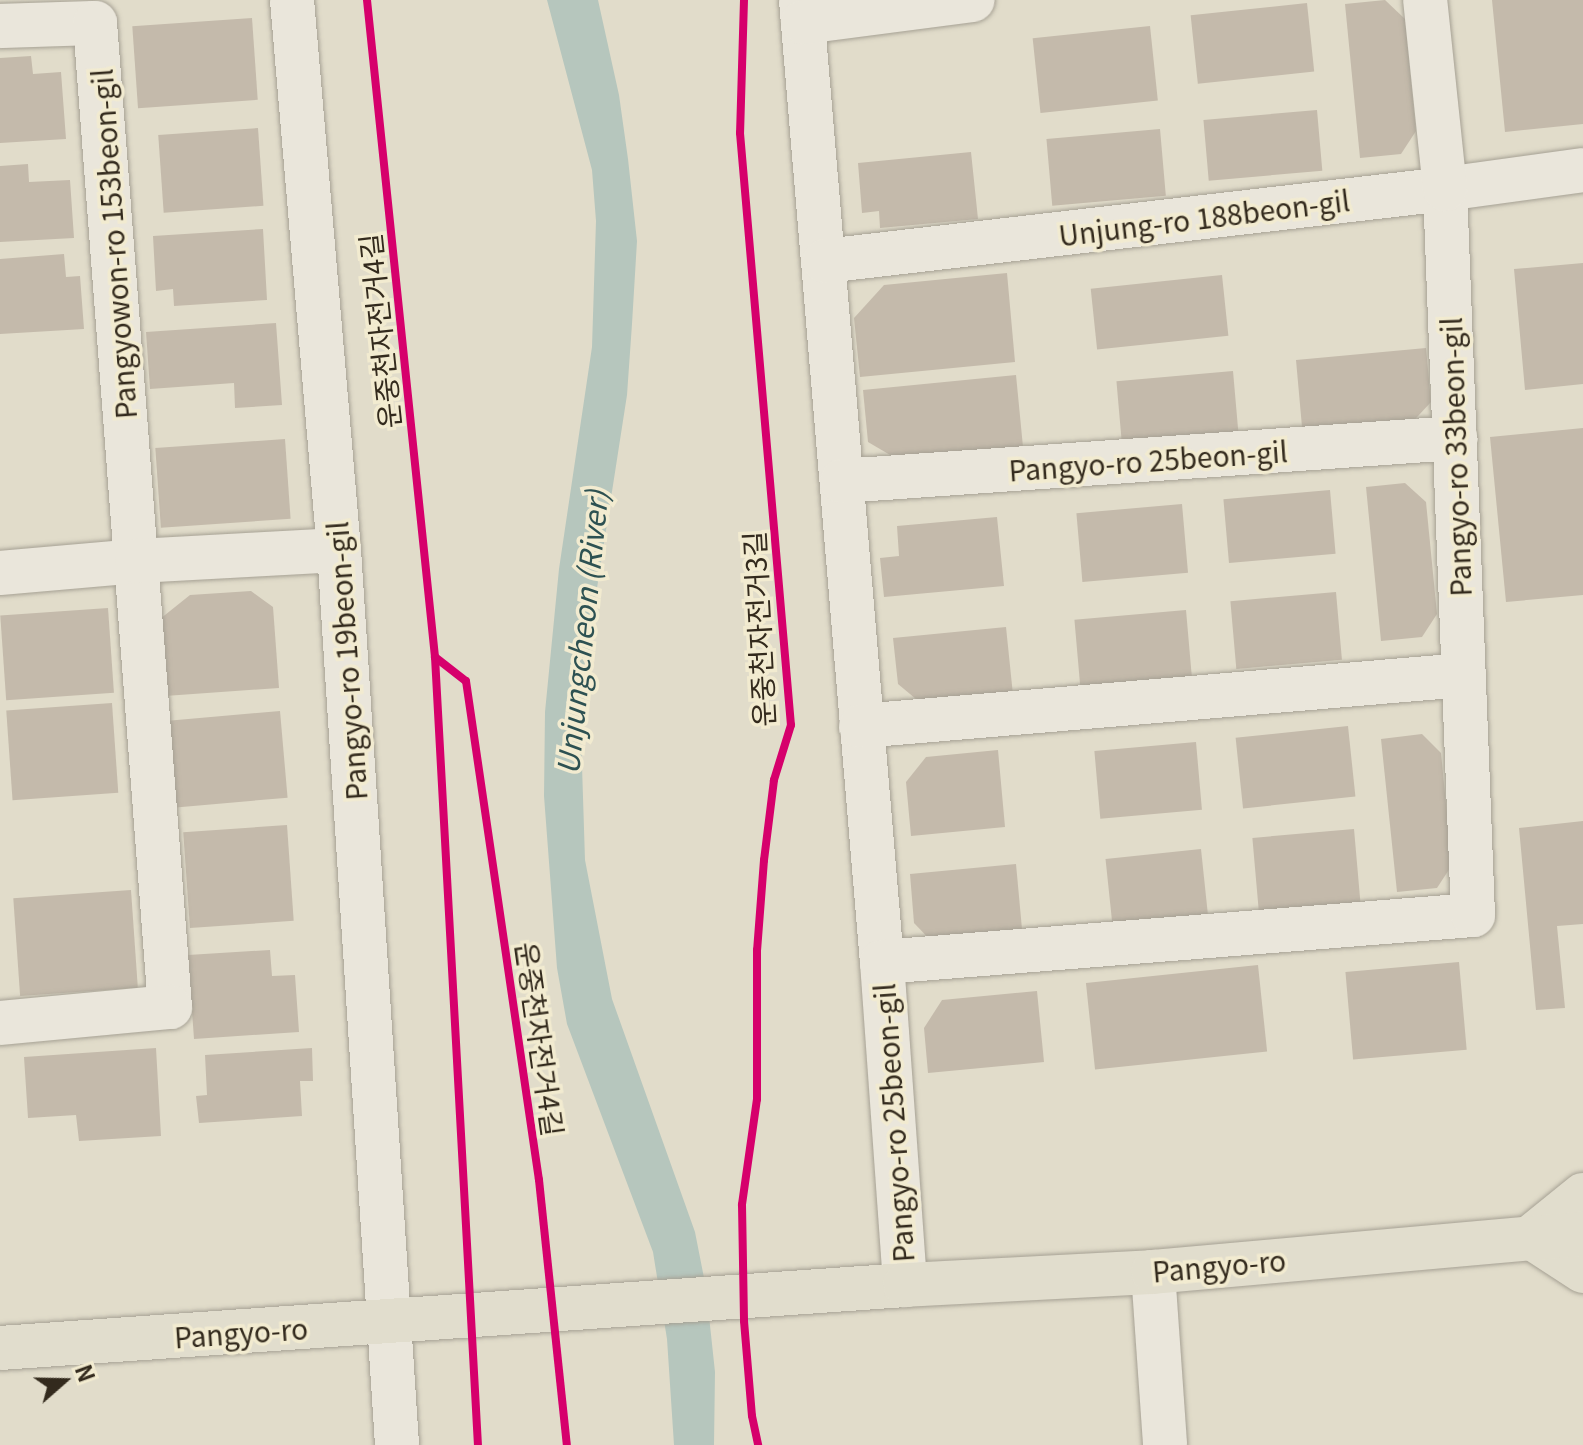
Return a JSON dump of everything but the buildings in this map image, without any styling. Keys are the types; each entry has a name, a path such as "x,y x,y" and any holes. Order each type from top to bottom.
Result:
{"main road":[{"path":"1583,1195 1531,1237 1583,1271"},
{"name":"Pangyo-ro","path":"0,1348 905,1285 1153,1272 1583,1234"}],"street":[{"name":"Pangyo-ro 19beon-gil","path":"292,0 339,550 397,1445"},
{"name":"Pangyo-ro 25beon-gil","path":"905,1285 882,962 802,11 973,0"},
{"name":"Pangyo-ro 33beon-gil","path":"1425,0 1445,189 1473,915"},
{"name":"Pangyowon-ro 153beon-gil","path":"0,26 95,23 170,1007 0,1023"},
{"name":"Unjung-ro 188beon-gil","path":"825,261 1445,189 1583,170"},
{"name":"Pangyo-ro 25beon-gil","path":"842,481 1455,438"},
{"path":"0,573 137,561 339,550"},
{"path":"861,726 1463,675"},
{"name":"Pangyo-ro 25beon-gil","path":"882,962 1473,915"},
{"path":"1153,1272 1165,1445"}],"water":[{"name":"Unjungcheon (River)","path":"547,0 598,0 619,95 628,159 637,241 632,324 627,395 595,601 581,734 585,860 612,999 695,1232 706,1288 715,1372 714,1445 674,1445 667,1339 653,1252 567,1024 557,968 544,796 545,712 559,569 592,347 596,221 592,170"}],"cycle path":[{"name":"운중천자전거4길","path":"367,0 435,657 478,1445"},
{"name":"운중천자전거3길","path":"744,0 740,133 791,725 774,780 764,860 757,950 757,1099 742,1205 744,1321 752,1416 758,1445"},
{"name":"운중천자전거4길","path":"435,657 466,681 539,1180 567,1445"}]}
